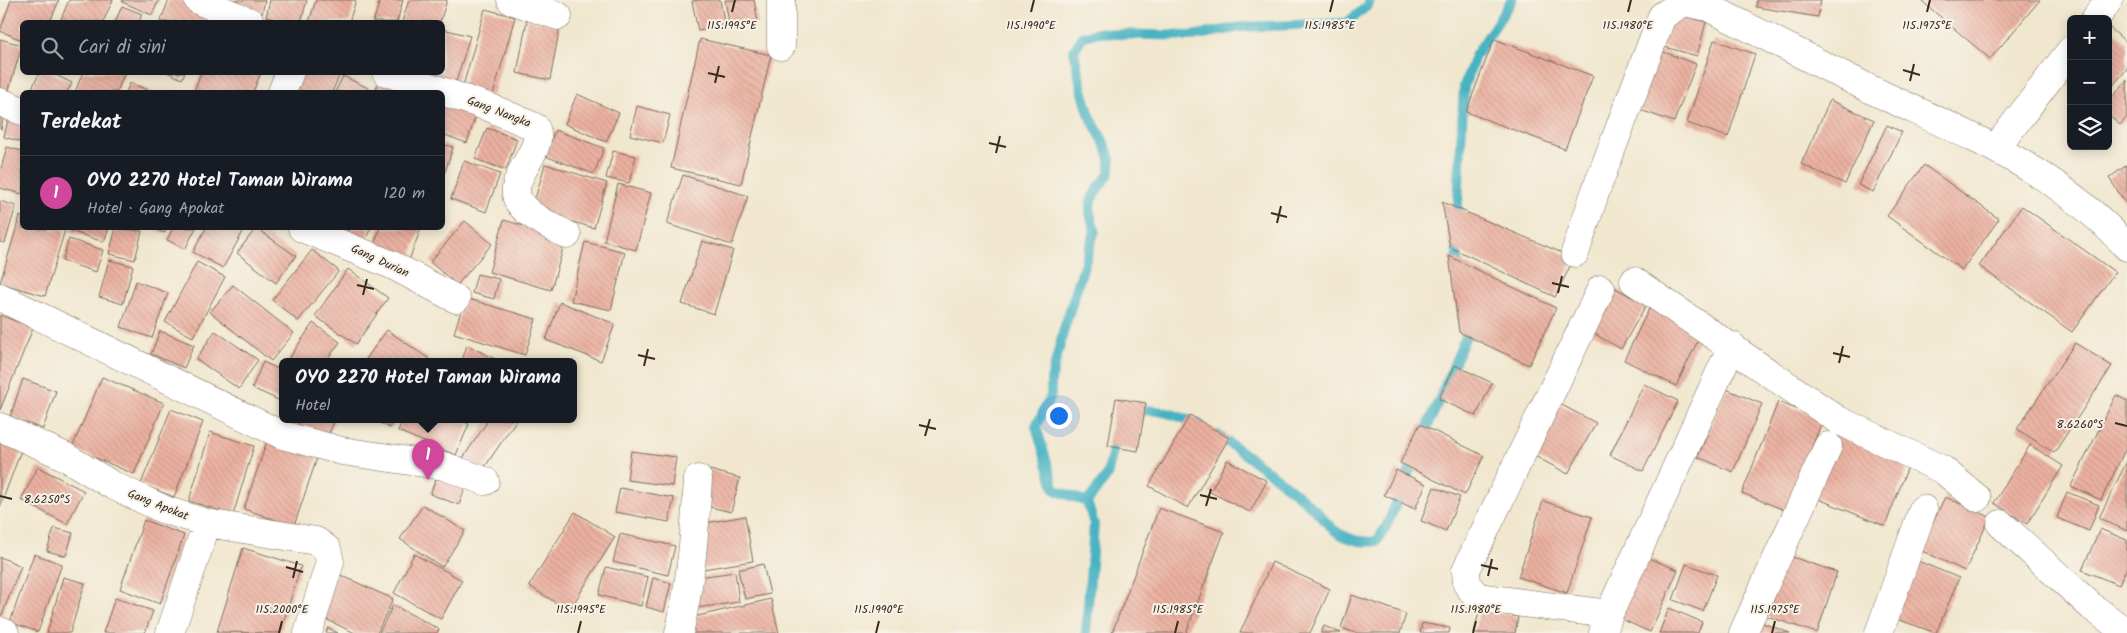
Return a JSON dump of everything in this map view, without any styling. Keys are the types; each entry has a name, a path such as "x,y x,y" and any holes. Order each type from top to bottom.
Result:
{"street":[{"path":"198,0 245,20"},
{"path":"511,0 558,16"},
{"path":"781,0 781,46"},
{"path":"2097,15 2109,0"},
{"path":"1575,253 1596,190 1662,16 1684,2 1708,7 1870,88 1996,148 2066,190 2105,223 2127,247"},
{"path":"1996,148 2067,55"},
{"path":"283,90 289,75"},
{"name":"Gang Nangka","path":"395,75 438,90"},
{"name":"Gang Nangka","path":"445,92 491,108 536,127 538,131 536,141 516,184 516,195 519,204 527,212 567,235"},
{"path":"0,102 20,110"},
{"name":"Gang Durian","path":"307,230 392,265 456,299"},
{"path":"1634,280 1838,420 1943,470 1977,498"},
{"path":"1602,289 1466,570 1467,584 1477,597 1606,623 1732,346"},
{"path":"0,297 282,435 342,451 444,466 485,481"},
{"name":"Gang Apokat","path":"0,427 64,456 112,485 147,503 207,524 316,541 327,549 330,562 308,633"},
{"path":"1743,633 1828,446"},
{"path":"679,633 686,603 693,549 698,479"},
{"path":"1879,633 1923,509"},
{"path":"170,633 207,524"},
{"path":"2001,524 2091,606 2127,633"},
{"path":"0,630 5,633"}],"building":[{"path":"11,0 59,0 51,20 20,20 20,39 0,31"},
{"path":"69,0 113,0 104,20 61,19"},
{"path":"123,0 159,0 152,15 122,2"},
{"path":"169,0 179,0 209,12 206,20 161,20"},
{"path":"227,0 265,0 262,14 225,5"},
{"path":"270,0 307,0 302,20 278,20 266,17"},
{"path":"316,0 356,0 350,20 310,20"},
{"path":"380,0 403,0 398,20 374,20"},
{"path":"409,0 447,0 441,20 403,20"},
{"path":"720,0 725,27 698,31 692,1"},
{"path":"725,0 754,0 758,23 730,29"},
{"path":"1757,0 1821,0 1818,17 1756,7"},
{"path":"1925,0 2040,0 1990,59 1923,2"},
{"path":"122,6 142,14 140,20 116,20"},
{"path":"485,9 515,17 493,95 463,86"},
{"path":"1670,12 1706,22 1697,56 1661,46"},
{"path":"527,20 560,26 550,80 517,73"},
{"path":"445,30 470,36 455,85 429,78 430,75 445,75"},
{"path":"2112,30 2127,43 2127,69 2112,86"},
{"path":"0,39 20,44 20,52 8,93 0,90"},
{"path":"700,39 771,55 741,184 671,168"},
{"path":"1494,39 1593,76 1565,149 1466,112"},
{"path":"1714,40 1755,54 1728,137 1687,123"},
{"path":"1650,47 1696,64 1674,122 1629,106"},
{"path":"38,75 56,75 72,83 68,90 31,90"},
{"path":"82,75 124,75 118,90 76,90"},
{"path":"173,75 184,75 182,79"},
{"path":"200,75 260,75 254,90 195,89"},
{"path":"296,75 340,75 333,90 290,90"},
{"path":"343,76 370,89 369,90 336,90"},
{"path":"380,79 404,89 403,90 375,90"},
{"path":"2127,80 2127,117 2120,125 2112,118 2112,97"},
{"path":"130,83 148,90 127,90"},
{"path":"577,94 619,113 606,142 565,124"},
{"path":"1830,100 1874,120 1845,184 1801,164"},
{"path":"445,105 476,115 467,143 445,135"},
{"path":"637,106 670,115 663,143 630,135"},
{"path":"0,113 4,114 1,130 0,129"},
{"path":"9,115 20,118 20,141 4,137"},
{"path":"1887,125 1902,132 1873,192 1858,185"},
{"path":"487,128 517,139 506,170 475,159"},
{"path":"555,130 604,148 594,174 545,156"},
{"path":"445,145 453,147 445,172"},
{"path":"7,147 20,150 20,193 0,188 0,172"},
{"path":"613,151 636,156 629,183 606,178"},
{"path":"464,161 500,174 486,212 451,199"},
{"path":"545,164 607,183 594,228 532,210"},
{"path":"1924,165 1999,219 1962,270 1887,216"},
{"path":"2127,165 2127,205 2109,178"},
{"path":"683,175 748,196 732,245 667,224"},
{"path":"618,184 651,193 636,250 604,241"},
{"path":"0,201 16,206 5,243 0,242"},
{"path":"1442,202 1574,258 1555,297 1450,247"},
{"path":"2022,206 2115,272 2072,332 1979,266"},
{"path":"20,216 20,230 65,230 45,296 0,283"},
{"path":"504,220 566,238 551,290 489,272"},
{"path":"465,221 492,244 457,285 430,262"},
{"path":"70,230 108,230 104,242"},
{"path":"115,230 142,231 135,260 109,254"},
{"path":"172,230 195,230 185,249 167,240"},
{"path":"205,230 244,230 223,268 193,252"},
{"path":"254,230 259,230 296,256 276,283 237,253"},
{"path":"348,230 370,230 362,246 344,237"},
{"path":"379,230 420,230 408,263 372,251"},
{"path":"69,239 103,250 96,272 62,261"},
{"path":"702,241 733,250 714,314 682,304"},
{"path":"585,242 625,252 611,310 571,301"},
{"path":"312,250 339,271 298,321 272,300"},
{"path":"1449,256 1556,308 1529,365 1459,332"},
{"path":"109,260 133,266 123,304 99,297"},
{"path":"197,262 225,277 193,337 165,322"},
{"path":"348,269 388,298 356,344 315,316"},
{"path":"477,274 499,279 494,299 472,293"},
{"path":"136,281 168,293 152,338 121,327"},
{"path":"233,285 294,333 271,361 210,312"},
{"path":"1610,285 1646,305 1621,349 1586,329"},
{"path":"465,298 536,319 525,355 454,333"},
{"path":"560,302 615,324 601,361 546,340"},
{"path":"1650,307 1702,332 1676,386 1624,360"},
{"path":"0,315 33,328 0,410"},
{"path":"313,323 340,342 328,358 289,358"},
{"path":"387,330 428,358 367,358"},
{"path":"160,331 194,345 184,368 151,354"},
{"path":"215,331 258,360 239,389 196,359"},
{"path":"2075,343 2112,366 2054,453 2017,429"},
{"path":"467,345 493,358 463,358"},
{"path":"263,362 279,369 279,400 252,388"},
{"path":"1455,365 1492,383 1476,416 1439,399"},
{"path":"102,377 164,403 134,474 72,448"},
{"path":"23,379 56,391 43,429 10,417"},
{"path":"1644,384 1678,401 1643,471 1610,455"},
{"path":"1726,389 1762,404 1733,472 1698,457"},
{"path":"2116,395 2127,401 2127,446 2101,500 2071,486"},
{"path":"1116,398 1146,403 1138,451 1108,446"},
{"path":"1778,402 1823,419 1787,511 1742,493"},
{"path":"1558,403 1596,423 1568,474 1531,454"},
{"path":"171,409 203,422 174,497 141,484"},
{"path":"1190,415 1229,438 1188,508 1149,486"},
{"path":"298,423 333,423 325,443 295,431"},
{"path":"380,423 393,423 390,428"},
{"path":"401,423 469,424 456,455 398,431"},
{"path":"486,423 514,423 478,477 459,464"},
{"path":"1420,424 1484,456 1465,495 1400,463"},
{"path":"210,432 254,446 233,515 189,501"},
{"path":"1836,435 1909,464 1885,526 1811,496"},
{"path":"1,440 22,448 0,507 0,443"},
{"path":"267,441 317,458 294,526 244,509"},
{"path":"2030,445 2063,466 2027,524 1994,503"},
{"path":"631,451 676,457 672,486 627,480"},
{"path":"1227,460 1267,481 1250,512 1210,492"},
{"path":"2127,461 2127,531 2099,518"},
{"path":"38,467 84,491 67,524 21,500"},
{"path":"440,468 468,480 459,505 430,494"},
{"path":"710,470 740,478 731,512 702,505"},
{"path":"1396,470 1426,484 1415,509 1384,495"},
{"path":"1434,487 1460,497 1446,531 1421,521"},
{"path":"620,488 674,498 669,522 615,512"},
{"path":"2067,492 2099,505 2089,531 2057,518"},
{"path":"1945,497 1990,517 1965,571 1920,550"},
{"path":"1543,501 1592,517 1567,593 1518,577"},
{"path":"423,505 465,531 442,567 400,539"},
{"path":"1159,508 1224,532 1186,633 1112,633"},
{"path":"575,512 615,537 569,611 529,586"},
{"path":"745,516 753,561 703,569 695,525"},
{"path":"144,520 184,535 160,604 120,589"},
{"path":"54,528 73,533 66,556 47,551"},
{"path":"2100,529 2127,540 2127,567 2119,585 2082,570"},
{"path":"620,534 675,546 668,575 613,562"},
{"path":"243,548 301,566 280,633 217,632"},
{"path":"1780,553 1837,572 1817,633 1761,614"},
{"path":"34,554 62,564 38,632 10,622"},
{"path":"414,554 462,580 441,619 394,593"},
{"path":"0,557 21,566 2,615 0,615"},
{"path":"1646,557 1678,570 1650,632 1619,618"},
{"path":"1918,561 1959,578 1936,633 1894,618"},
{"path":"1272,562 1330,589 1310,633 1240,633"},
{"path":"763,564 770,594 745,599 738,570"},
{"path":"1686,564 1717,575 1703,611 1673,600"},
{"path":"606,567 648,577 641,606 599,595"},
{"path":"735,572 739,602 696,608 692,578"},
{"path":"336,573 393,599 377,633 355,633 317,615"},
{"path":"63,577 85,583 70,633 47,633"},
{"path":"653,578 671,583 664,612 646,607"},
{"path":"1352,595 1406,614 1400,633 1356,633 1341,628"},
{"path":"115,598 153,611 145,633 103,633"},
{"path":"771,599 779,633 688,633 685,619"},
{"path":"393,605 439,629 437,633 379,633"},
{"path":"1480,608 1518,617 1515,633 1474,633"},
{"path":"1669,608 1702,622 1698,633 1659,633"},
{"path":"1757,621 1790,633 1753,633"},
{"path":"1422,623 1450,628 1449,633 1420,633"},
{"path":"1324,626 1341,633 1321,633"},
{"path":"328,628 338,633 326,633"}],"waterway":[{"path":"1086,633 1094,524 1087,502 1055,490 1036,426 1051,396 1051,380 1064,329 1095,230 1090,205 1093,196 1110,170 1107,149 1091,118 1086,102 1074,51 1082,37 1098,32 1192,36 1241,27 1347,23 1367,6 1369,0"},
{"path":"1457,222 1464,86 1475,56 1512,0"},
{"path":"1456,237 1458,272"},
{"path":"1422,440 1466,336 1465,324"},
{"path":"1133,412 1142,410 1159,411 1176,415 1200,425"},
{"path":"1087,502 1107,476 1117,434"},
{"path":"1217,435 1255,461 1292,490 1336,532 1362,541 1377,541 1386,527 1416,456"}],"place":[{"name":"OYO 2270 Hotel Taman Wirama","path":"428,480"}]}
